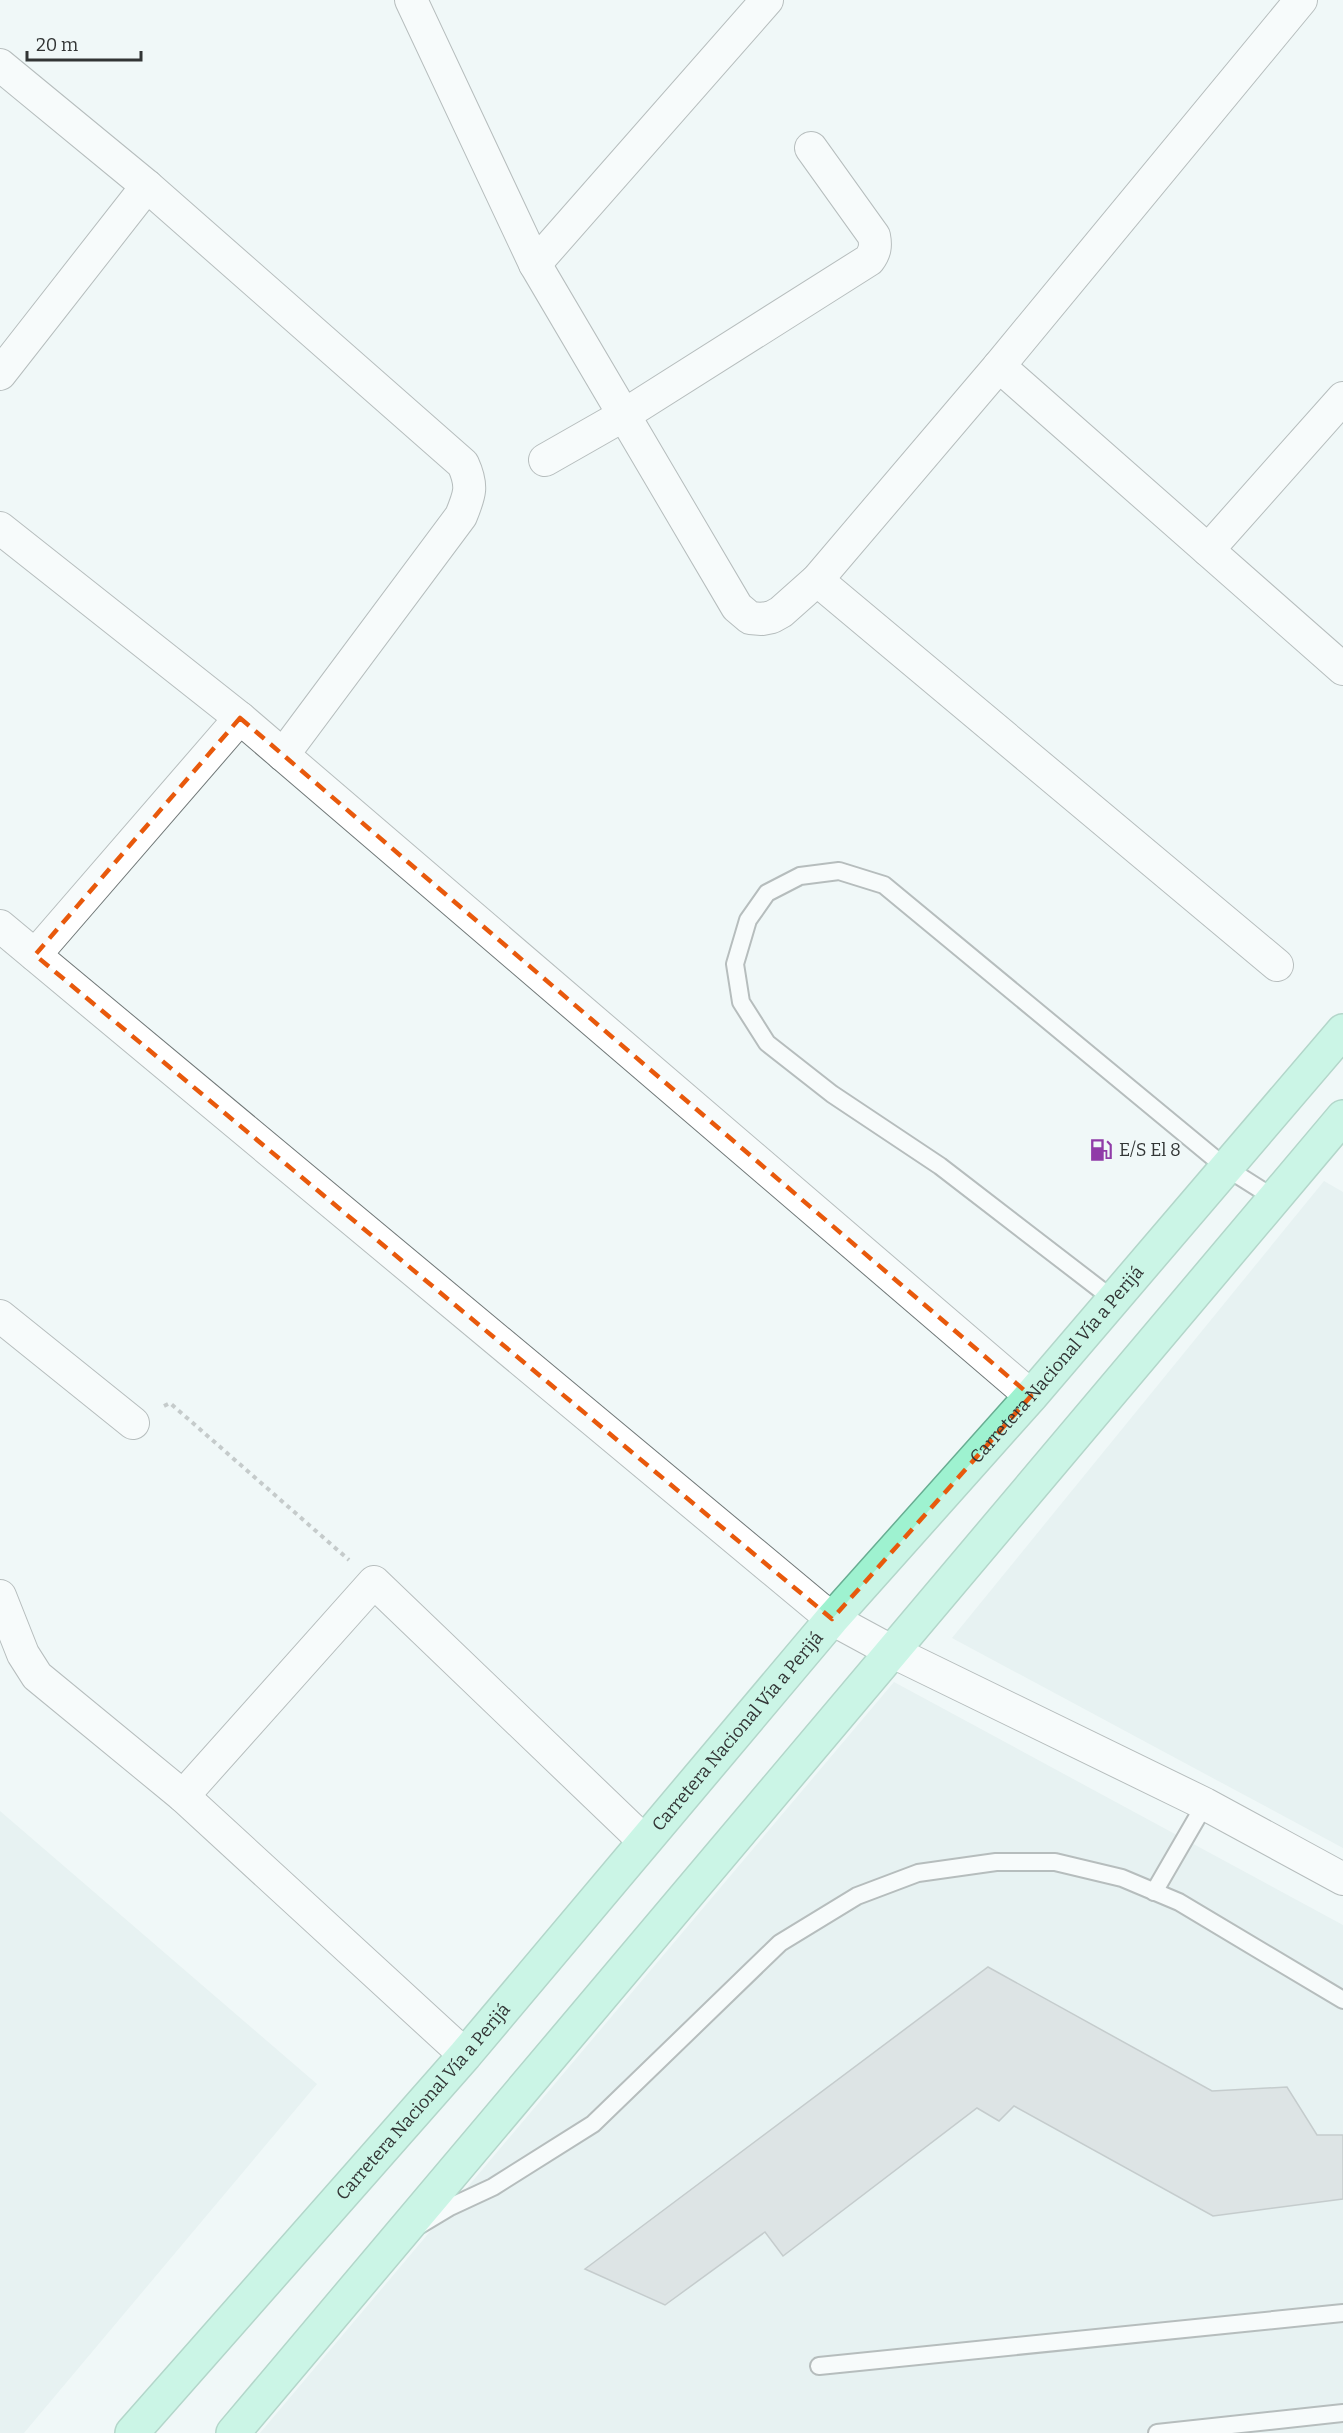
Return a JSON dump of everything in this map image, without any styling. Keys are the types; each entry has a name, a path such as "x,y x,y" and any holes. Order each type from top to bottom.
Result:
{"highway":[{"name":"Carretera Nacional Vía a Perijá","path":"132,2433 465,2055 832,1619 1031,1396 1343,1031"},
{"path":"233,2433 1343,1117"}],"street":[{"path":"411,0 535,264 737,606 750,618 762,619 781,612 817,580 999,366 1301,0"},
{"path":"535,264 767,0"},
{"path":"0,66 147,186 463,464 471,481 469,497 460,516 283,754"},
{"path":"545,460 624,415 869,260 876,244 874,236 811,148"},
{"path":"0,374 147,186"},
{"path":"999,366 1342,667"},
{"path":"1208,550 1343,398"},
{"path":"0,528 283,754 1031,1396"},
{"path":"817,580 1277,965"},
{"path":"35,955 240,718"},
{"path":"0,926 832,1619 891,1651 1204,1804 1343,1879"},
{"path":"0,1316 133,1423"},
{"path":"183,1796 374,1582 644,1841"},
{"path":"0,1596 23,1654 37,1676 183,1796 465,2055"}],"lane":[{"path":"1114,1300 940,1166 832,1094 767,1043 741,1002 735,964 748,920 767,893 800,876 839,872 884,885 1225,1167 1274,1198"},
{"path":"1154,1892 1204,1804"},
{"path":"396,2240 450,2207 493,2187 593,2124 780,1943 857,1896 918,1873 996,1862 1054,1862 1122,1878 1179,1902 1343,2000"},
{"path":"819,2366 1343,2313"},
{"path":"1157,2433 1343,2413"}],"path":[{"path":"133,1423 170,1403 374,1582"}],"highlighted area":[{"path":"240,718 1031,1396 832,1619 35,955"}],"shaded area":[{"path":"1324,1181 1343,1192 1343,1848 952,1638"},
{"path":"894,1682 1343,1925 1343,2433 260,2433"},
{"path":"0,1811 317,2084 24,2433 0,2433"}],"building":[{"path":"988,1967 1212,2091 1287,2087 1317,2135 1343,2135 1343,2199 1213,2216 1014,2106 999,2121 977,2108 783,2256 765,2232 665,2305 585,2269"}],"place":[{"name":"E/S El 8","path":"1101,1150"}]}
